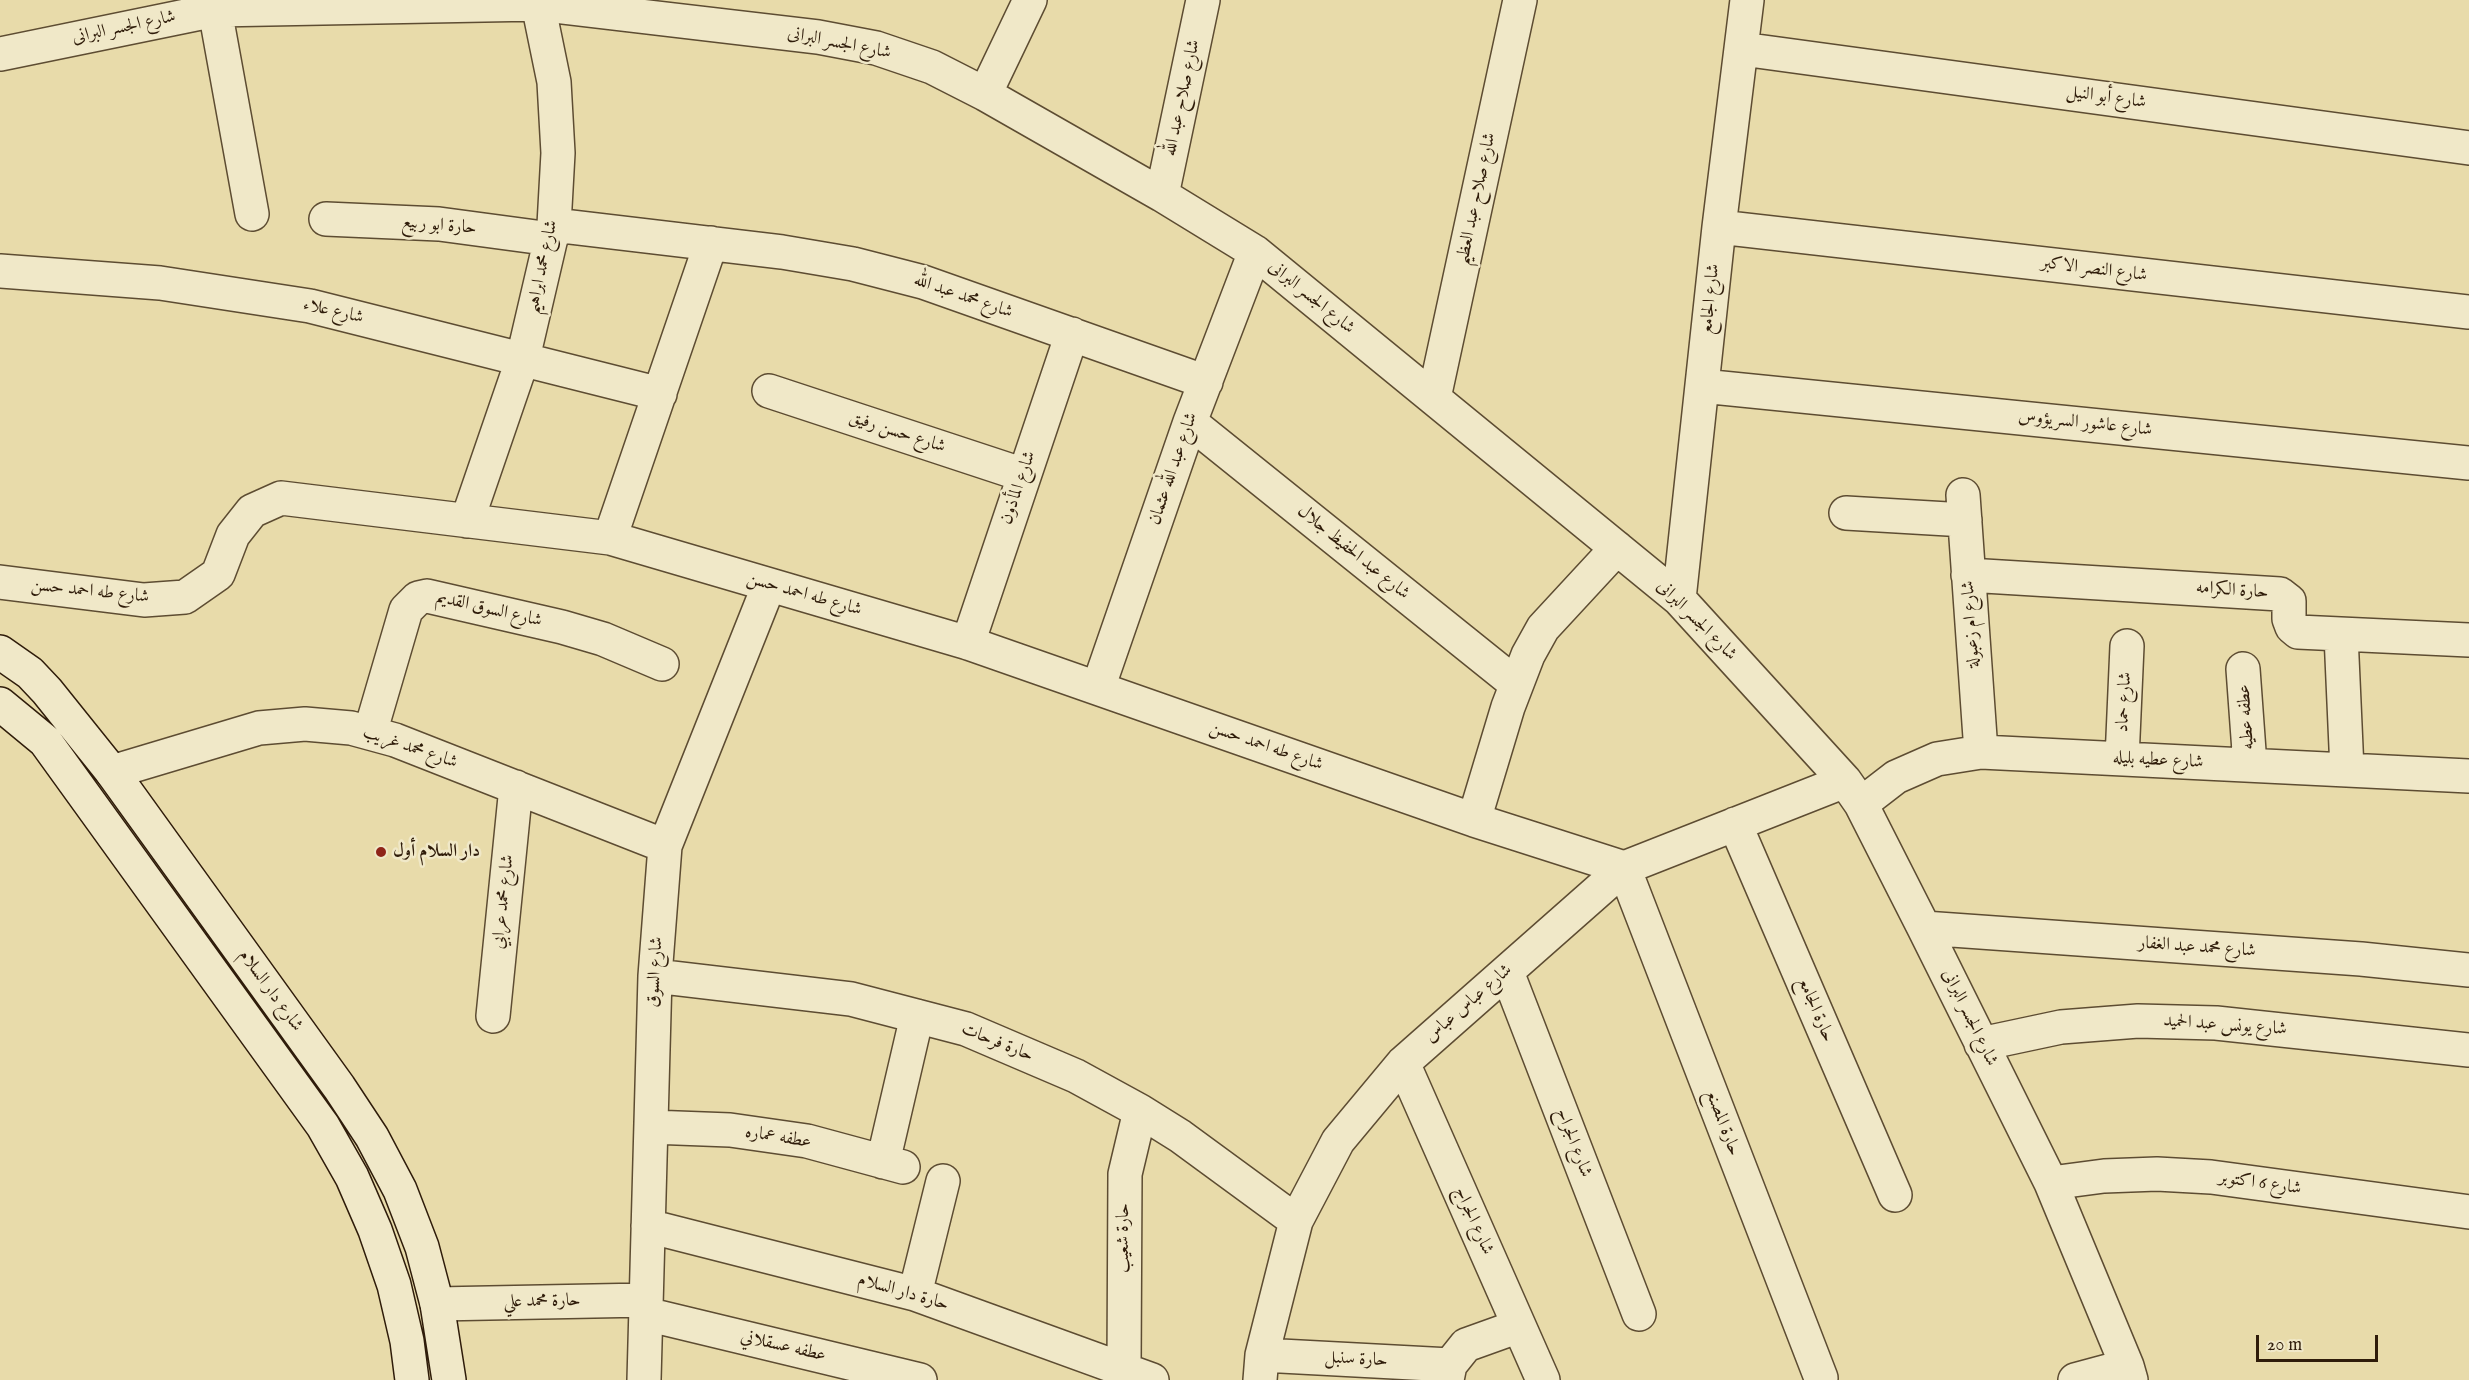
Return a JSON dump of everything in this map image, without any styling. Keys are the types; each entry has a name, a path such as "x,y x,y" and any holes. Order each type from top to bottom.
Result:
{"street":[{"path":"985,94 1030,0"},
{"name":"شارع صلاح عبد الله","path":"1162,195 1203,0"},
{"name":"شارع صلاح عبد العظيم","path":"1434,398 1520,0"},
{"name":"شارع الجامع","path":"1679,599 1719,227 1747,0"},
{"name":"شارع محمد ابراهيم","path":"467,521 523,358 552,232 558,153 554,82 538,4"},
{"name":"شارع الجسر البرانى","path":"0,54 215,10 586,4 818,37 876,48 932,67 985,94 1162,195 1256,252 1679,599 1853,792 1924,928 2050,1183 2129,1373"},
{"path":"215,10 252,214"},
{"name":"شارع أبو النيل","path":"1742,49 2469,148"},
{"name":"حارة ابو ربيع","path":"326,219 552,232"},
{"name":"شارع النصر الاكبر","path":"1719,227 2469,312"},
{"name":"شارع محمد عبد الله","path":"552,232 711,243 853,264 922,282 1206,382"},
{"path":"610,538 711,243"},
{"name":"شارع عبد الله عثمان","path":"1098,688 1190,422 1256,252"},
{"name":"شارع علاء","path":"0,271 160,283 310,306 660,394"},
{"name":"شارع المأذون","path":"968,643 1072,334"},
{"name":"شارع عاشور السريؤوس","path":"1702,386 2469,463"},
{"name":"شارع حسن رفيق","path":"769,391 1024,475"},
{"name":"شارع عبد الحفيظ جلال","path":"1190,422 1516,684"},
{"name":"شارع طه احمد حسن","path":"0,582 144,600 185,597 218,574 233,536 252,511 281,498 610,538 968,643 1474,820 1624,868"},
{"name":"شارع ام زعبولة","path":"1846,513 1964,508 1981,752"},
{"path":"1474,820 1516,684 1543,628 1617,548"},
{"name":"حارة الكرامه","path":"1968,575 2280,594 2289,601 2289,619 2292,627 2298,632 2469,640"},
{"name":"شارع السوق","path":"644,1380 655,976 665,846 769,585"},
{"name":"شارع السوق القديم","path":"370,733 406,610 418,598 427,596 562,627 603,639 662,664"},
{"path":"2341,635 2347,770"},
{"name":"شارع حماد","path":"2122,759 2127,646"},
{"name":"شارع دار السلام","path":"0,652 30,673 47,691 112,772 339,1087 372,1137 400,1190 422,1247 437,1304 449,1380"},
{"name":"عطفه عطيه","path":"2244,669 2250,765"},
{"name":"شارع دار السلام","path":"0,704 45,741 323,1126 352,1177 375,1230 394,1285 407,1341 412,1380"},
{"name":"شارع محمد غريب","path":"112,772 259,728 304,724 351,728 395,740 665,846"},
{"name":"شارع عطيه بليله","path":"1853,792 1937,759 1981,752 2469,776"},
{"name":"شارع محمد عرابي","path":"493,1016 516,787"},
{"name":"شارع عباس عباس","path":"1261,1368 1296,1221 1338,1141 1403,1063 1624,868 1735,824 1853,792"},
{"name":"حارة الجامع","path":"1735,824 1895,1195"},
{"name":"حارة المصنع","path":"1624,868 1821,1378"},
{"name":"شارع محمد عبد الغفار","path":"1924,928 2361,959 2469,970"},
{"name":"شارع الجراح","path":"1507,972 1639,1314"},
{"name":"حارة فرحات","path":"655,976 851,999 977,1034 1076,1076 1140,1110 1180,1136 1296,1221"},
{"name":"عطفه عماره","path":"651,1127 730,1130 796,1140 893,1164 917,1016"},
{"name":"شارع يونس عبد الحميد","path":"1981,1044 2061,1027 2138,1021 2216,1023 2469,1050"},
{"name":"شارع الجراج","path":"1403,1063 1543,1380"},
{"name":"حارة شعيب","path":"1138,1374 1125,1174 1140,1110"},
{"name":"شارع 6 اكتوبر","path":"2050,1183 2104,1176 2157,1174 2211,1177 2469,1212"},
{"path":"915,1294 943,1181"},
{"name":"حارة دار السلام","path":"648,1226 915,1294 1138,1374"},
{"name":"حارة محمد علي","path":"437,1304 646,1307"},
{"name":"عطفه عسقلاني","path":"646,1307 920,1380"},
{"path":"1449,1373 1466,1345 1519,1326"},
{"name":"حارة سنبل","path":"1261,1368 1449,1373"},
{"path":"2075,1380 2129,1373"}],"place":[{"name":"دار السلام أول","path":"381,852"}]}
